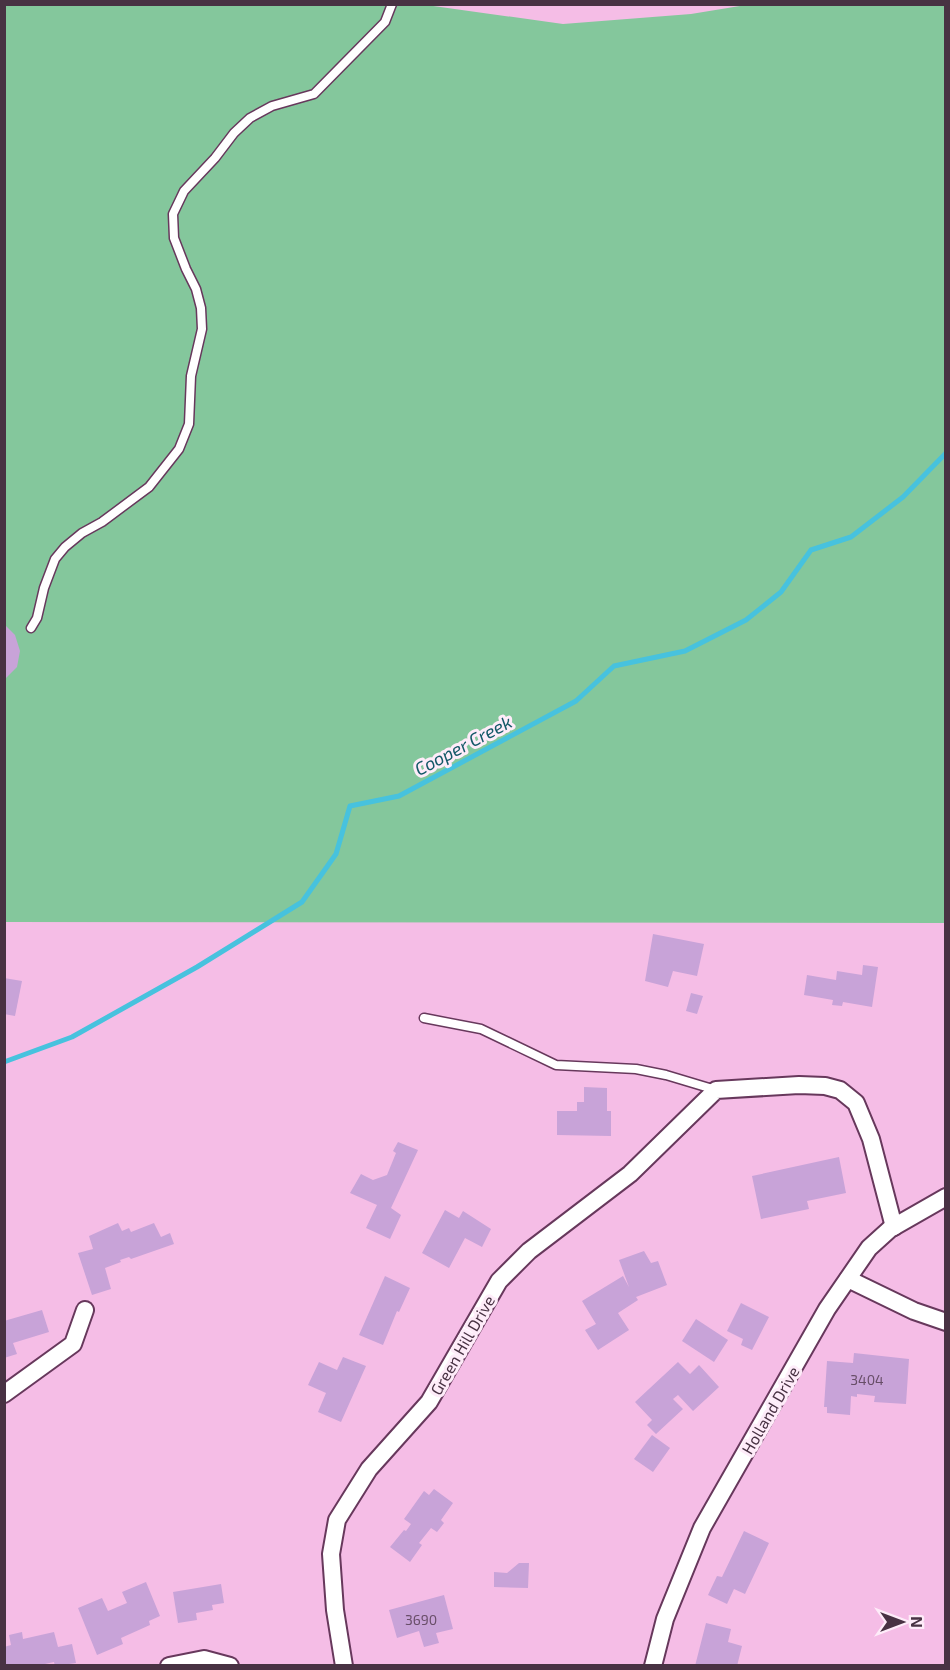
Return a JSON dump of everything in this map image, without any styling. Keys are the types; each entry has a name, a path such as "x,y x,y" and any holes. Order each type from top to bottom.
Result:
{"street":[{"path":"716,1090 799,1085 825,1086 840,1090 856,1103 871,1139 894,1227"},
{"name":"Green Hill Drive","path":"344,1665 335,1610 331,1554 337,1520 369,1468 429,1402 499,1281 529,1251 630,1174 716,1090"},
{"name":"Holland Drive","path":"653,1665 665,1619 702,1528 827,1309 869,1248 894,1227 945,1197"},
{"path":"848,1279 914,1311 945,1322"},
{"path":"4,1394 73,1344 85,1310"},
{"path":"169,1665 204,1659 230,1665"}],"lane":[{"path":"31,628 37,618 44,588 55,559 82,533 102,522 149,487 178,449 189,424 191,376 202,329 201,308 196,289 174,238 174,214 184,191 215,158 234,133 250,118 272,106 314,94 385,22 392,4"},
{"path":"424,1018 481,1029 556,1065 636,1069 666,1075 716,1090"}],"green space":[{"path":"419,4 563,24 691,14 746,5 945,5 945,923 5,922 5,5"}],"building":[{"path":"4,624 15,635 20,651 17,667 4,680"},
{"path":"653,934 704,944 697,976 673,971 668,987 645,981"},
{"path":"863,965 878,967 872,1007 843,1002 842,1006 832,1005 833,1000 804,995 807,975 836,980 837,971 862,975"},
{"path":"4,978 22,981 15,1016 4,1014"},
{"path":"691,993 703,996 697,1014 686,1011"},
{"path":"584,1087 607,1088 607,1111 611,1111 611,1136 557,1135 557,1111 577,1111 577,1102 584,1102"},
{"path":"398,1142 418,1150 391,1208 401,1215 390,1239 366,1228 377,1205 350,1193 361,1174 373,1180 387,1175 396,1153 393,1151"},
{"path":"839,1157 846,1193 807,1201 809,1209 761,1219 752,1176"},
{"path":"445,1210 459,1218 463,1211 491,1229 482,1247 465,1238 449,1268 422,1253"},
{"path":"118,1223 122,1231 129,1228 131,1232 154,1223 161,1237 170,1233 174,1244 131,1259 129,1257 120,1260 121,1262 105,1268 111,1289 92,1295 78,1253 93,1249 89,1236"},
{"path":"644,1251 651,1263 658,1261 667,1285 636,1297 638,1300 618,1313 629,1330 598,1350 585,1330 596,1324 582,1301 623,1276 629,1287 619,1260"},
{"path":"385,1276 410,1288 399,1312 397,1311 383,1345 359,1335"},
{"path":"741,1303 769,1317 752,1350 741,1345 743,1339 727,1331"},
{"path":"42,1310 49,1332 13,1343 17,1354 4,1358 4,1321"},
{"path":"696,1319 728,1340 714,1362 682,1341"},
{"path":"854,1353 909,1359 906,1404 874,1402 875,1396 857,1394 857,1397 851,1396 850,1415 827,1413 827,1407 824,1407 827,1361 853,1363"},
{"path":"343,1357 366,1366 341,1422 318,1412 326,1393 308,1385 319,1362 337,1370"},
{"path":"678,1362 690,1374 699,1365 719,1387 693,1411 678,1395 673,1399 683,1409 656,1434 647,1425 652,1420 635,1402"},
{"path":"652,1435 670,1448 653,1472 634,1459"},
{"path":"434,1489 453,1503 441,1520 444,1523 437,1532 431,1528 419,1543 422,1545 410,1562 390,1547 411,1524 404,1519 424,1491 429,1495"},
{"path":"744,1531 769,1543 745,1594 734,1589 727,1604 708,1595 717,1576 722,1577"},
{"path":"519,1563 529,1563 528,1588 494,1587 494,1572 507,1573"},
{"path":"146,1582 160,1616 149,1621 150,1625 121,1638 123,1644 97,1655 78,1608 102,1598 108,1611 127,1603 122,1592"},
{"path":"221,1584 224,1603 212,1605 213,1610 196,1613 197,1620 178,1623 173,1592"},
{"path":"444,1595 453,1629 436,1633 439,1643 424,1647 419,1631 397,1638 389,1610"},
{"path":"706,1623 731,1629 728,1642 742,1646 737,1666 695,1666"},
{"path":"22,1632 23,1639 54,1632 58,1647 72,1644 76,1663 55,1666 54,1662 36,1666 4,1666 4,1647 11,1645 9,1635"}],"waterway":[{"name":"Cooper Creek","path":"4,1062 72,1037 197,967 302,902 336,854 350,806 399,796 576,701 614,666 685,651 746,620 781,592 811,550 851,537 903,497 946,453"}]}
